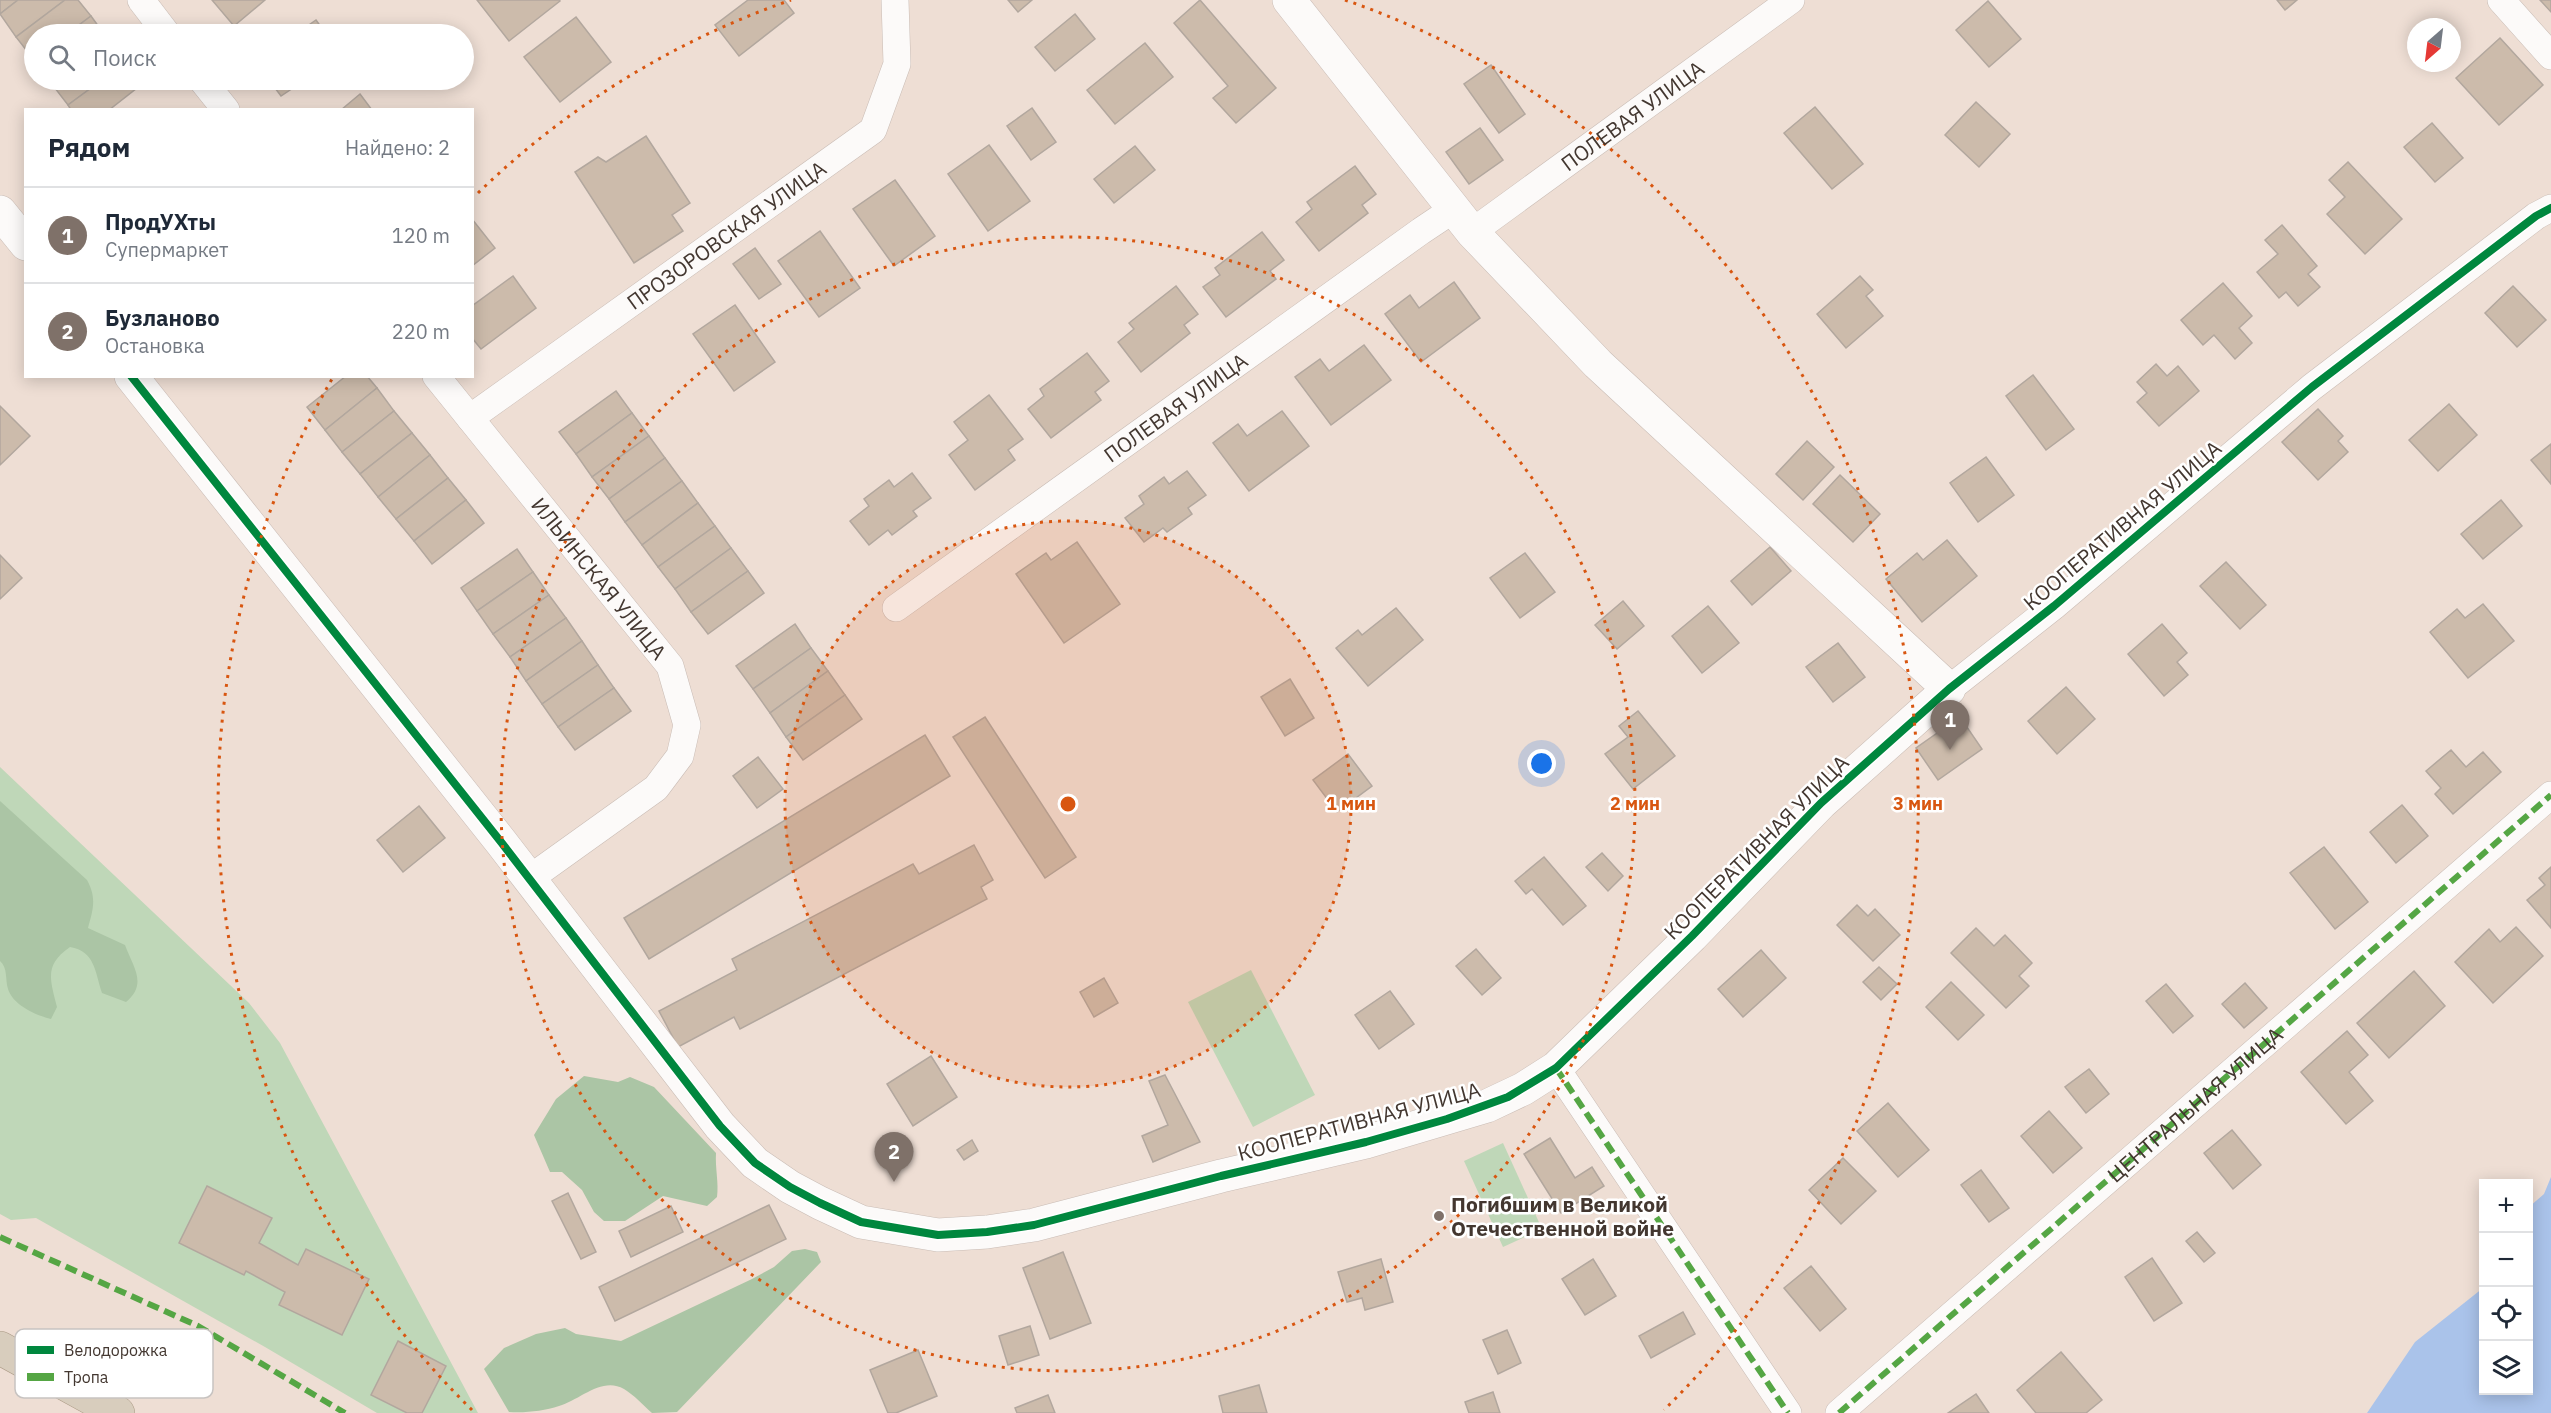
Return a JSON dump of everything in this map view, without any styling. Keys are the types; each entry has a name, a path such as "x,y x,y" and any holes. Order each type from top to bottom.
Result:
{"highway":[{"path":"0,1348 15,1356"},
{"path":"91,1398 118,1413"}],"street":[{"path":"141,0 159,24"},
{"name":"ПРОЗОРОВСКАЯ УЛИЦА","path":"470,418 873,130 897,64 895,0"},
{"path":"1289,0 1463,220 1598,364 1949,689"},
{"name":"ПОЛЕВАЯ УЛИЦА","path":"896,608 1463,220 1791,0"},
{"path":"2501,0 2551,56"},
{"path":"210,90 224,108"},
{"name":"КООПЕРАТИВНАЯ УЛИЦА","path":"133,378 529,879 720,1126 755,1163 790,1187 861,1222 938,1235 987,1232 1034,1225 1448,1119 1508,1097 1556,1068 1692,936 1821,803 1949,689 2072,591 2312,387 2536,216 2551,208"},
{"path":"0,212 24,242"},
{"name":"ИЛЬИНСКАЯ УЛИЦА","path":"438,378 670,666 687,725 680,756 656,788 529,879"},
{"name":"ЦЕНТРАЛЬНАЯ УЛИЦА","path":"1839,1413 2551,795"},
{"path":"1556,1068 1788,1413"}],"green space":[{"path":"0,767 249,1003 280,1043 478,1413 377,1413 36,1218 11,1220 0,1214"},
{"path":"0,801 87,880 93,898 93,910 88,928 125,945 135,968 136,989 126,1002 102,993 89,958 85,953 70,947 56,960 51,973 57,1007 51,1019 25,1008 11,995 4,967 0,961"},
{"path":"1251,970 1315,1095 1253,1127 1188,1002"},
{"path":"584,1076 618,1082 630,1077 654,1087 716,1153 717,1197 707,1206 663,1196 625,1221 604,1221 594,1212 582,1190 562,1172 550,1172 534,1135 556,1099"},
{"path":"1503,1143 1542,1229 1503,1247 1464,1161"},
{"path":"805,1249 817,1252 821,1262 677,1412 652,1413 624,1389 608,1385 591,1390 553,1408 509,1412 484,1369 504,1348 536,1334 565,1328 576,1334 621,1341 752,1279 774,1267 792,1251"}],"water":[{"path":"2551,1177 2551,1413 2367,1413 2415,1342 2479,1291 2479,1395 2533,1395 2533,1204 2544,1194"}],"building":[{"path":"0,0 18,0 0,14"},
{"path":"18,0 65,0 33,24 24,24 24,31 16,37 0,14"},
{"path":"65,0 78,0 91,16 80,24 33,24"},
{"path":"212,0 265,0 236,24 232,24"},
{"path":"477,0 559,0 560,1 509,41"},
{"path":"748,0 784,0 794,13 739,56 715,25"},
{"path":"1008,0 1032,0 1018,12"},
{"path":"1200,0 1276,88 1236,123 1213,98 1228,86 1174,23"},
{"path":"2277,0 2297,0 2285,10"},
{"path":"2540,0 2551,0 2551,12"},
{"path":"1988,1 2021,39 1989,67 1956,30"},
{"path":"1075,14 1095,39 1055,71 1035,47"},
{"path":"91,16 97,24 80,24"},
{"path":"576,17 611,62 560,102 524,57"},
{"path":"24,31 24,47 16,37"},
{"path":"2500,38 2543,85 2499,125 2456,78"},
{"path":"1145,43 1173,77 1115,124 1087,90"},
{"path":"1491,65 1525,114 1499,133 1464,84"},
{"path":"56,90 88,90 68,105"},
{"path":"88,90 134,90 112,108 70,108 68,105"},
{"path":"276,90 290,90 281,96"},
{"path":"360,94 370,108 343,108"},
{"path":"1976,102 2010,134 1979,167 1945,135"},
{"path":"1815,107 1863,164 1832,189 1784,133"},
{"path":"1032,108 1056,142 1031,160 1007,126"},
{"path":"2432,123 2463,158 2435,182 2404,147"},
{"path":"1480,128 1503,160 1469,184 1446,152"},
{"path":"646,136 690,203 672,215 683,231 634,263 575,172 598,157 606,162"},
{"path":"989,145 1030,201 988,231 948,174"},
{"path":"1135,146 1155,170 1114,203 1094,179"},
{"path":"2348,162 2402,219 2365,254 2327,214 2345,197 2329,180"},
{"path":"1355,166 1376,194 1362,205 1368,213 1319,251 1296,222 1312,209 1307,202"},
{"path":"895,180 935,236 894,266 853,209"},
{"path":"474,222 495,248 474,264"},
{"path":"2282,225 2317,266 2308,274 2320,287 2298,306 2286,292 2279,298 2257,272 2278,254 2265,240"},
{"path":"820,231 860,288 819,317 778,261"},
{"path":"1262,232 1284,260 1270,271 1276,279 1226,317 1203,287 1220,275 1215,268"},
{"path":"755,248 781,284 759,299 733,264"},
{"path":"513,276 536,308 481,349 474,340 474,305"},
{"path":"1860,276 1873,290 1866,296 1883,316 1846,348 1817,314"},
{"path":"1454,282 1480,318 1421,362 1385,314 1410,295 1419,308"},
{"path":"2223,283 2252,316 2239,328 2252,343 2235,359 2214,335 2203,345 2181,320"},
{"path":"1176,286 1198,314 1184,325 1190,333 1141,372 1118,342 1134,329 1129,323"},
{"path":"2513,286 2546,320 2517,347 2485,313"},
{"path":"735,305 775,362 734,391 693,334"},
{"path":"1364,345 1391,380 1331,425 1295,377 1320,359 1329,371"},
{"path":"1087,353 1109,381 1095,392 1101,400 1051,438 1028,409 1044,396 1040,389"},
{"path":"2156,364 2167,376 2178,366 2199,391 2159,426 2137,402 2147,393 2137,382"},
{"path":"2033,375 2074,429 2046,450 2006,396"},
{"path":"343,378 369,378 377,388 325,430 307,407"},
{"path":"377,388 394,411 342,452 325,430"},
{"path":"616,391 632,413 576,454 559,432"},
{"path":"989,395 1023,439 1008,450 1015,460 975,490 949,455 968,440 954,422"},
{"path":"2449,404 2477,435 2438,471 2409,440"},
{"path":"0,406 30,436 0,465"},
{"path":"2318,409 2343,436 2338,441 2348,452 2318,480 2282,442"},
{"path":"394,411 412,433 360,474 342,452"},
{"path":"1282,411 1309,446 1249,491 1213,443 1238,424 1247,436"},
{"path":"632,413 649,436 592,477 576,454"},
{"path":"412,433 430,455 378,497 360,474"},
{"path":"649,436 665,458 609,499 592,477"},
{"path":"1807,441 1834,467 1803,500 1776,474"},
{"path":"2551,444 2551,484 2531,460"},
{"path":"430,455 448,478 396,519 378,497"},
{"path":"1986,457 2014,495 1978,522 1950,483"},
{"path":"665,458 682,481 625,522 609,499"},
{"path":"1187,471 1206,495 1188,508 1192,514 1167,532 1163,528 1144,542 1125,518 1144,504 1139,496 1164,477 1169,484"},
{"path":"912,473 931,498 913,511 917,516 892,535 888,530 869,545 850,521 869,506 864,499 889,480 894,487"},
{"path":"1840,475 1880,514 1853,542 1813,504"},
{"path":"448,478 466,500 414,541 396,519"},
{"path":"682,481 698,503 642,545 625,522"},
{"path":"466,500 484,523 432,564 414,541"},
{"path":"2501,500 2522,526 2483,559 2461,534"},
{"path":"698,503 715,526 658,567 642,545"},
{"path":"715,526 731,548 675,589 658,567"},
{"path":"1947,540 1977,576 1922,622 1886,579 1917,553 1923,560"},
{"path":"1077,542 1120,604 1064,643 1016,574 1046,553 1051,560"},
{"path":"1770,547 1791,571 1752,605 1731,581"},
{"path":"731,548 748,571 691,612 675,589"},
{"path":"517,549 533,572 477,611 461,588"},
{"path":"1525,553 1555,592 1520,618 1490,578"},
{"path":"0,555 22,578 0,599"},
{"path":"2226,562 2266,605 2240,629 2200,586"},
{"path":"748,571 764,593 708,634 691,612"},
{"path":"533,572 549,595 493,634 477,611"},
{"path":"549,595 566,618 510,657 493,634"},
{"path":"1623,601 1644,626 1617,649 1595,625"},
{"path":"2483,604 2514,641 2468,678 2430,632 2457,609 2465,618"},
{"path":"1708,606 1739,643 1702,673 1672,636"},
{"path":"1396,608 1423,640 1368,686 1336,648 1358,630 1362,635"},
{"path":"566,618 582,641 526,681 510,657"},
{"path":"795,624 811,648 753,689 736,666"},
{"path":"2162,624 2187,653 2177,662 2188,675 2164,696 2128,654"},
{"path":"582,641 598,665 542,704 526,681"},
{"path":"1838,643 1865,677 1833,702 1806,667"},
{"path":"811,648 828,671 770,713 753,689"},
{"path":"598,665 614,688 558,727 542,704"},
{"path":"828,671 845,695 786,737 770,713"},
{"path":"1290,679 1314,718 1285,736 1261,697"},
{"path":"2066,687 2095,719 2057,754 2028,721"},
{"path":"614,688 631,711 575,750 558,727"},
{"path":"845,695 862,719 803,760 786,737"},
{"path":"1638,711 1675,756 1633,789 1605,754 1628,737 1619,726"},
{"path":"985,717 1076,857 1045,878 953,737"},
{"path":"1960,717 1982,749 1938,780 1916,748"},
{"path":"925,735 950,776 649,959 624,918"},
{"path":"2451,750 2466,767 2483,752 2501,772 2453,814 2435,794 2441,788 2426,771"},
{"path":"1348,754 1372,786 1337,812 1313,780"},
{"path":"758,757 783,789 757,808 733,776"},
{"path":"2402,805 2428,836 2396,863 2370,832"},
{"path":"419,806 445,838 403,872 377,840"},
{"path":"974,845 993,880 981,887 987,899 740,1029 734,1017 678,1047 659,1011 737,970 732,959 913,864 919,874"},
{"path":"2324,847 2368,902 2335,929 2290,873"},
{"path":"1602,853 1623,876 1608,891 1586,867"},
{"path":"1544,857 1586,906 1563,925 1532,889 1526,894 1515,881"},
{"path":"2551,867 2551,928 2527,900 2545,885 2539,878"},
{"path":"1857,905 1868,916 1875,909 1900,935 1873,961 1837,925"},
{"path":"2516,927 2543,956 2493,1003 2455,962 2489,929 2500,942"},
{"path":"1976,928 1994,946 2005,935 2032,963 2019,976 2029,986 2006,1008 1951,953"},
{"path":"1476,949 1501,978 1482,995 1456,966"},
{"path":"1761,950 1786,978 1743,1017 1718,989"},
{"path":"1879,967 1897,984 1881,1000 1863,982"},
{"path":"2414,971 2445,1006 2389,1058 2357,1023"},
{"path":"1104,978 1118,1003 1094,1017 1080,992"},
{"path":"1951,982 1984,1015 1958,1040 1926,1007"},
{"path":"2245,983 2267,1008 2244,1028 2222,1004"},
{"path":"2166,984 2193,1016 2173,1033 2146,1001"},
{"path":"1390,991 1414,1024 1379,1049 1355,1015"},
{"path":"2347,1031 2368,1055 2349,1072 2373,1101 2346,1124 2301,1072"},
{"path":"931,1056 957,1097 913,1126 887,1084"},
{"path":"2089,1069 2109,1094 2086,1113 2065,1087"},
{"path":"1165,1075 1200,1142 1153,1162 1142,1136 1168,1125 1149,1081"},
{"path":"1888,1103 1929,1150 1898,1177 1857,1131"},
{"path":"2049,1111 2082,1148 2053,1173 2021,1136"},
{"path":"2232,1130 2261,1165 2233,1189 2204,1153"},
{"path":"1550,1138 1575,1178 1592,1167 1604,1186 1561,1213 1524,1154"},
{"path":"972,1140 978,1151 964,1160 957,1150"},
{"path":"1843,1158 1876,1191 1841,1224 1809,1190"},
{"path":"1981,1170 2009,1208 1989,1222 1961,1185"},
{"path":"207,1186 272,1218 259,1243 298,1265 306,1249 369,1279 342,1335 279,1305 285,1292 246,1271 244,1275 179,1243"},
{"path":"568,1193 596,1252 581,1259 552,1201"},
{"path":"769,1205 786,1239 615,1321 599,1287"},
{"path":"671,1206 683,1232 631,1257 619,1231"},
{"path":"2197,1232 2215,1253 2204,1262 2186,1241"},
{"path":"1063,1252 1091,1323 1050,1339 1023,1268"},
{"path":"2152,1258 2182,1303 2154,1321 2125,1277"},
{"path":"1381,1259 1393,1302 1365,1310 1362,1298 1347,1302 1338,1272"},
{"path":"1593,1259 1616,1296 1585,1315 1562,1279"},
{"path":"1811,1266 1846,1309 1820,1331 1784,1288"},
{"path":"1683,1312 1695,1334 1651,1358 1639,1336"},
{"path":"1030,1326 1039,1355 1008,1365 999,1336"},
{"path":"1507,1330 1521,1363 1498,1374 1483,1340"},
{"path":"398,1341 446,1366 422,1413 407,1413 371,1395"},
{"path":"918,1350 937,1396 896,1413 888,1413 870,1370"},
{"path":"2061,1352 2102,1400 2086,1413 2036,1413 2017,1390"},
{"path":"1259,1385 1267,1413 1223,1413 1219,1396"},
{"path":"1493,1392 1500,1413 1469,1413 1465,1402"},
{"path":"1976,1394 1989,1413 1948,1413"},
{"path":"1048,1395 1055,1413 1017,1413 1015,1408"}],"marked path":[{"path":"1839,1413 2551,795"},
{"path":"1556,1068 1788,1413"},
{"path":"0,1237 203,1329"},
{"path":"213,1335 345,1413"}],"cycle path":[{"path":"133,378 501,842 720,1126 755,1163 790,1187 861,1222 938,1235 987,1232 1034,1225 1221,1176 1366,1142 1447,1119 1508,1097 1556,1068 1692,936 1821,803 1949,689 2054,606 2312,387 2536,216 2551,208"}],"place":[{"name":"ПродУХты","path":"1950,750"},
{"name":"Бузланово","path":"894,1182"},
{"name":"Погибшим в Великой Отечественной войне","path":"1439,1216"}]}
